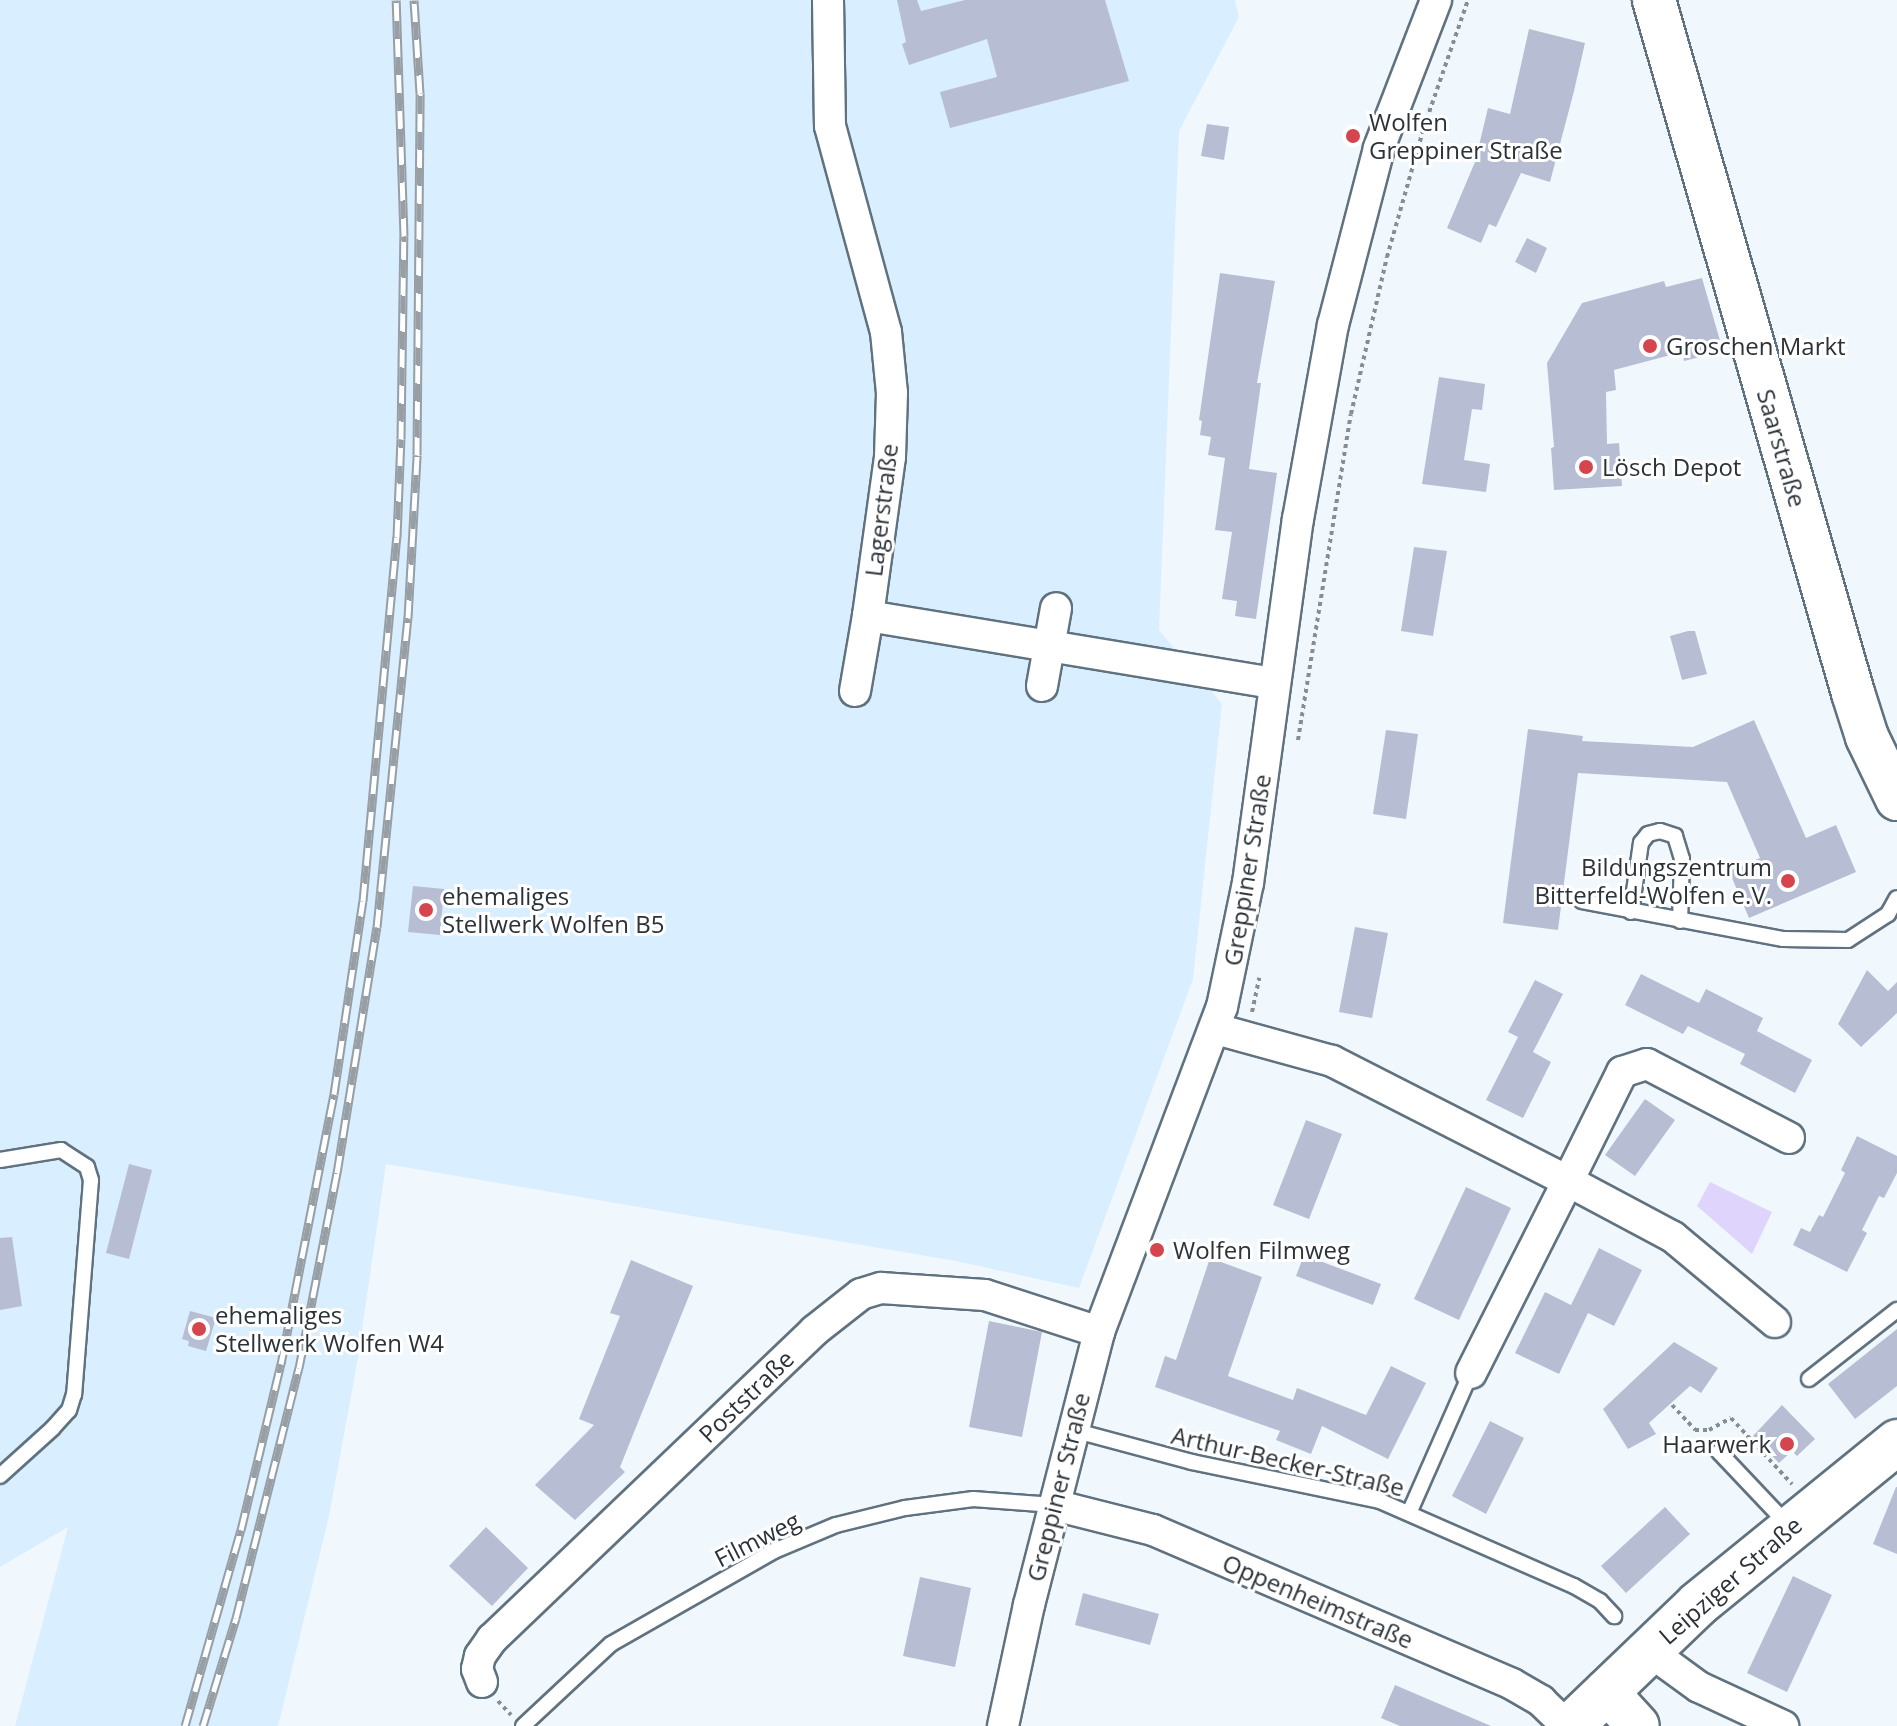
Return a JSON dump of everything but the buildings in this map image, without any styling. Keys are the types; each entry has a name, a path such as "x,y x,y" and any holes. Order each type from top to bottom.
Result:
{"main road":[{"name":"Leipziger Straße","path":"1569,1726 1648,1650 1790,1527 1897,1442"}],"street":[{"name":"Lagerstraße","path":"828,0 830,126 886,332 892,393 890,457 855,691"},
{"name":"Greppiner Straße","path":"1003,1726 1072,1430 1099,1332 1133,1236 1216,1029 1248,883 1274,683 1318,398 1333,325 1379,148 1436,0"},
{"name":"Saarstraße","path":"1654,0 1853,693 1867,737 1897,799"},
{"path":"1042,686 1056,608"},
{"path":"868,616 1274,683"},
{"path":"1216,1029 1332,1061 1568,1181 1673,1237 1775,1322"},
{"path":"1471,1373 1622,1072 1647,1064 1789,1138"},
{"name":"Poststraße","path":"482,1682 477,1669 480,1656 492,1639 814,1331 861,1294 881,1288 985,1295 1099,1332"},
{"name":"Oppenheimstraße","path":"1054,1505 1153,1530 1484,1671 1528,1692 1569,1726"},
{"path":"1648,1650 1699,1687 1783,1726"},
{"path":"1606,1691 1638,1726"}],"lane":[{"path":"1631,912 1641,843 1648,834 1660,831 1675,836 1682,859 1680,921"},
{"path":"1582,901 1783,939 1848,940 1888,914 1897,898"},
{"path":"0,1160 61,1150 87,1167 91,1180 74,1394 69,1410 52,1429 0,1476"},
{"path":"1809,1379 1897,1310"},
{"path":"1410,1511 1471,1373"},
{"name":"Arthur-Becker-Straße","path":"1072,1430 1192,1462 1380,1501 1410,1511 1582,1590 1614,1616"},
{"path":"1719,1452 1790,1527"},
{"name":"Filmweg","path":"523,1726 611,1644 774,1551 836,1525 905,1508 973,1499 1054,1505"}],"path":[{"path":"1297,745 1351,414 1387,257 1424,127 1468,0"},
{"path":"1247,1038 1261,965"}],"shaded area":[{"path":"0,0 1235,0 1239,17 1179,131 1159,630 1222,704 1193,979 1079,1288 956,1261 386,1164 358,1358 329,1516 278,1726 15,1726 68,1527 0,1567"},
{"path":"1710,1182 1772,1212 1752,1254 1697,1206"}],"railway":[{"path":"185,1726 241,1530 281,1364 334,1094 363,901 397,537 401,439 404,236 396,0"},
{"path":"203,1726 236,1618 299,1368 337,1173 377,927 408,618 417,455 420,93 414,0"}],"place":[{"name":"Wolfen Greppiner Straße","path":"1353,136"},
{"name":"Groschen Markt","path":"1650,346"},
{"name":"Lösch Depot","path":"1586,467"},
{"name":"Bildungszentrum Bitterfeld-Wolfen e.V.","path":"1788,881"},
{"name":"ehemaliges Stellwerk Wolfen B5","path":"426,910"},
{"name":"Wolfen Filmweg","path":"1157,1250"},
{"name":"ehemaliges Stellwerk Wolfen W4","path":"199,1329"},
{"name":"Haarwerk","path":"1787,1444"}]}
